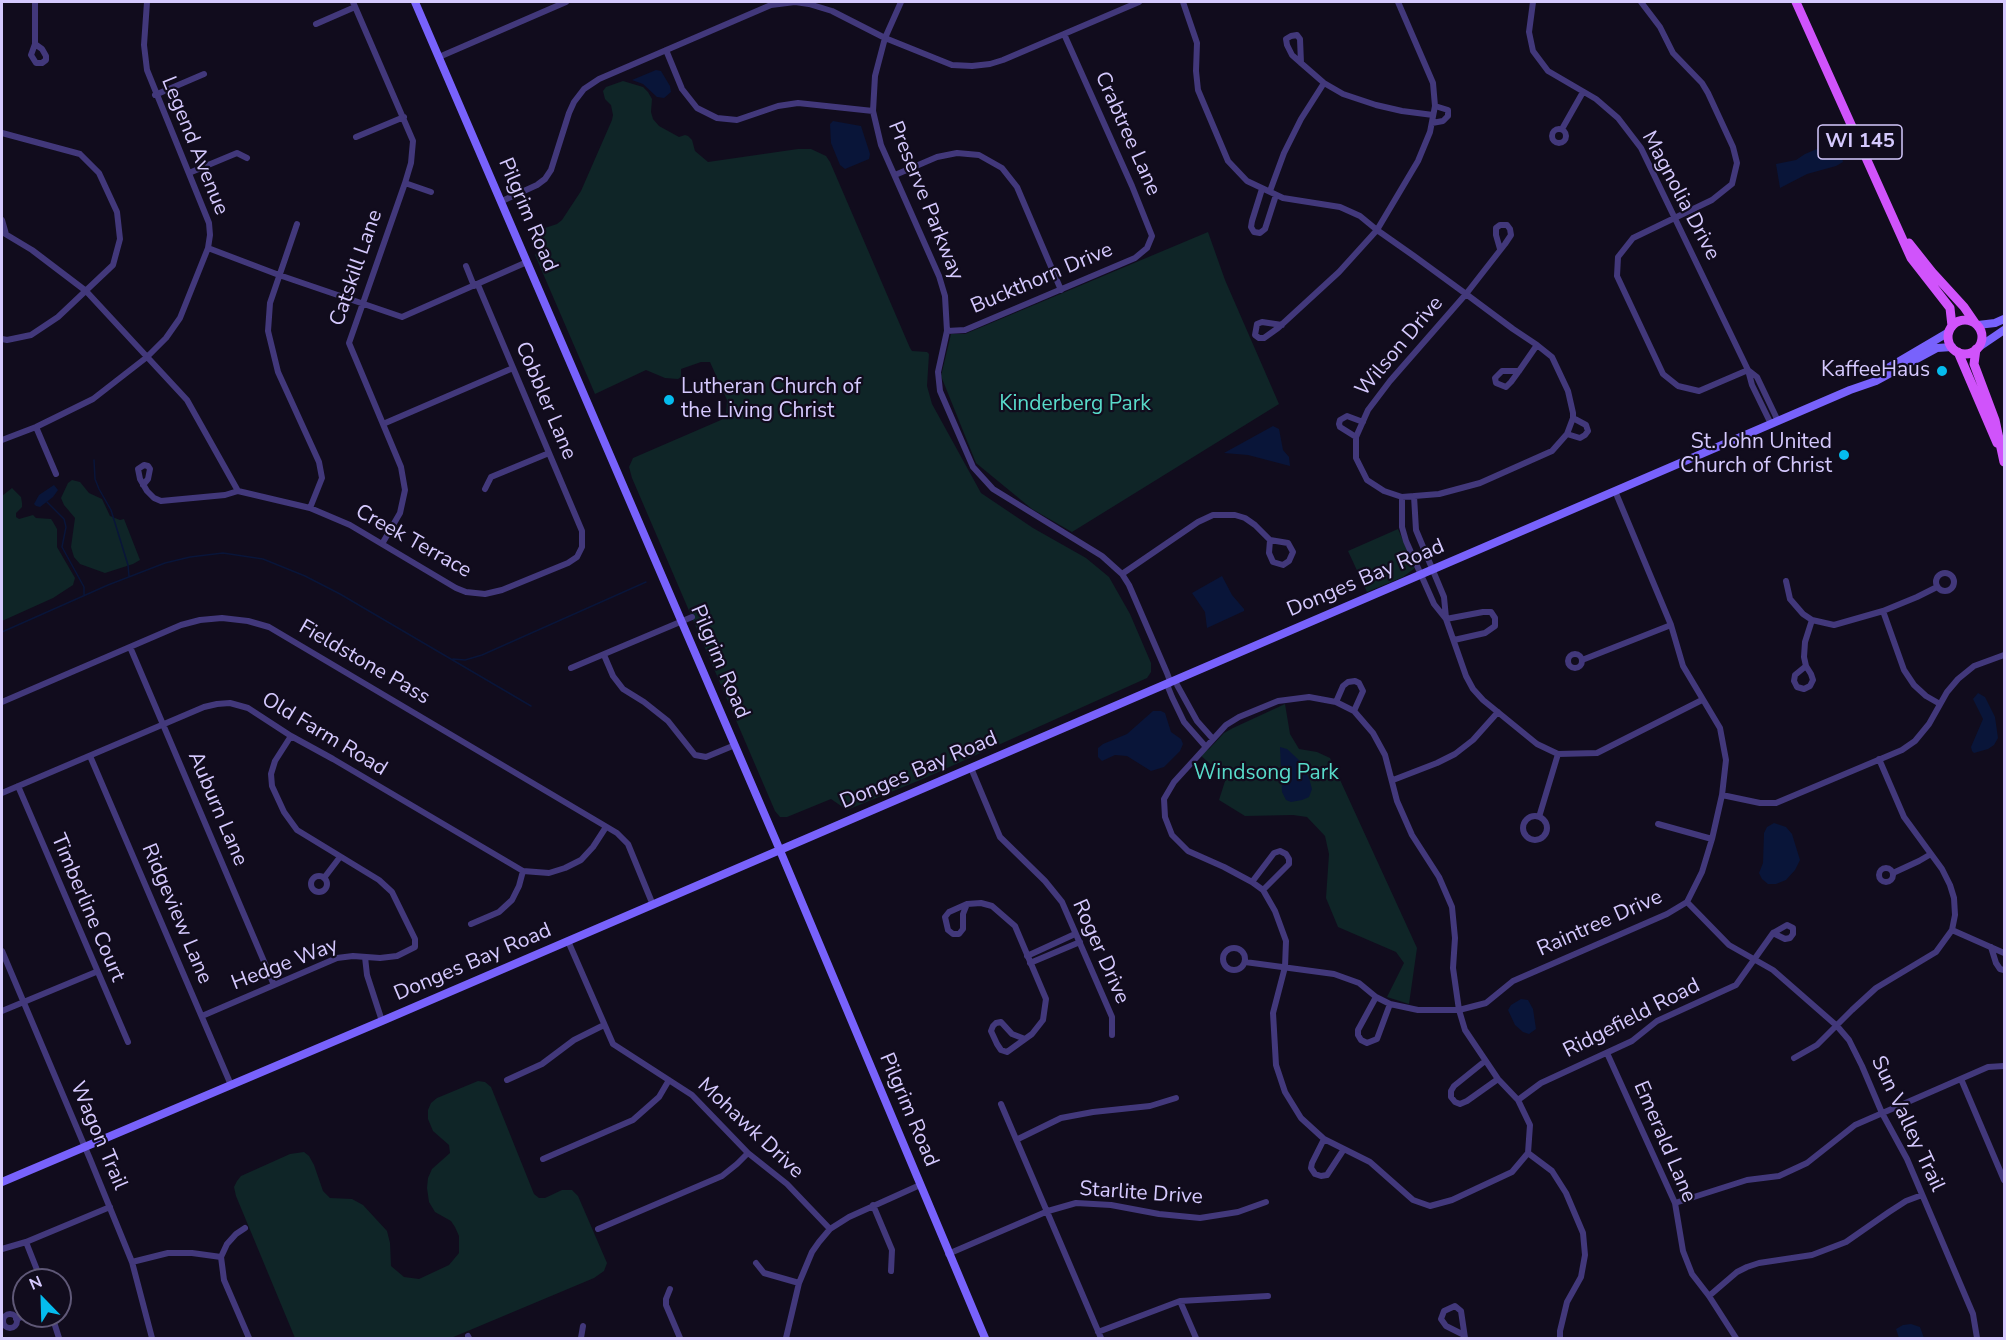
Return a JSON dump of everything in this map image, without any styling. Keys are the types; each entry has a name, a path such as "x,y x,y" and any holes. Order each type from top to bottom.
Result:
{"main road":[{"name":"WI 145","path":"1796,2 1911,258 1950,308 1949,340 1973,385 1992,436 2001,451"},
{"name":"WI 145","path":"1899,229 1922,261 1961,302 1982,336 1974,364 1995,420 2004,462"},
{"path":"1951,329 1958,322 1965,320 1976,324"},
{"path":"1955,349 1969,353 1978,348"}],"street":[{"path":"35,2 35,44"},
{"name":"Legend Avenue","path":"2,440 36,427 93,399 147,357 166,338 180,318 208,248 209,223 155,95 147,70 144,45 147,2"},
{"name":"Pilgrim Road","path":"416,2 780,850 985,1338"},
{"path":"440,57 566,2"},
{"path":"502,201 545,179 551,170 569,113 584,89 599,79 771,5 795,2 809,4 832,11 885,38 952,65 972,66 1003,60 1139,2"},
{"name":"Preserve Parkway","path":"901,2 885,38 874,76 873,111 880,145 939,276 945,296 947,331 938,372 940,391 973,467 993,489 1102,556 1122,574 1129,585 1170,681"},
{"path":"1183,2 1197,43 1198,90 1228,161 1247,181 1283,198 1340,207 1359,216 1552,357 1568,391 1573,418 1567,434 1552,450 1480,483 1439,494 1402,497 1402,527 1434,604 1446,619"},
{"path":"1282,325 1339,272 1377,230 1418,161 1432,123 1435,106 1433,83 1398,2"},
{"name":"Magnolia Drive","path":"1533,2 1528,32 1533,51 1548,71 1596,99 1618,118 1641,148 1748,370 1752,385 1774,423"},
{"path":"1641,2 1660,27 1673,53 1702,83 1708,93 1733,147 1737,163 1732,184 1712,200 1633,238 1618,257 1617,276 1663,374 1678,386 1699,391 1748,370"},
{"path":"316,24 354,4"},
{"name":"Catskill Lane","path":"354,4 413,141 411,163 405,183 349,343 401,467 405,490 400,513 382,544"},
{"name":"Crabtree Lane","path":"1064,34 1145,217 1152,236 1147,248"},
{"path":"666,50 682,89 698,108 717,118 737,120 778,106 798,104 873,111"},
{"path":"1301,63 1324,83 1343,93 1376,105 1433,115"},
{"path":"155,95 204,74"},
{"path":"1262,189 1252,220 1251,227 1254,232 1265,229 1284,153 1301,119 1324,83"},
{"path":"1562,129 1583,92"},
{"path":"1432,123 1443,121 1448,116 1448,110 1442,106 1435,106"},
{"path":"356,138 404,117"},
{"path":"2,134 80,154 99,173 117,212 120,239 113,265 58,317 31,335 2,339"},
{"path":"189,173 237,153 247,158"},
{"path":"895,175 937,157 957,153 979,155 1002,168 1017,188 1061,290"},
{"path":"405,183 431,192"},
{"path":"2,220 4,233 32,250 86,291 187,399 238,491 225,495 161,501 154,498 143,485"},
{"path":"297,224 270,303 268,331 278,372 319,462 322,478 310,508"},
{"path":"208,248 402,317 527,262"},
{"name":"Buckthorn Drive","path":"947,331 965,330 1135,258 1147,248"},
{"name":"Wilson Drive","path":"1402,497 1384,491 1367,480 1356,458 1356,437 1368,410 1390,381 1466,294 1500,249"},
{"name":"Cobbler Lane","path":"466,266 513,368 582,531"},
{"path":"1976,324 1995,323 2004,319"},
{"name":"Donges Bay Road","path":"1850,390 1951,329"},
{"path":"1978,348 2004,330"},
{"path":"1519,370 1537,345"},
{"name":"Donges Bay Road","path":"2,1182 653,905 1850,390 1876,381 1937,348 1955,349"},
{"path":"383,424 513,368"},
{"name":"Wilson Drive","path":"1356,437 1340,428 1340,420 1347,416 1363,422"},
{"path":"1567,434 1580,438 1588,430 1586,425 1573,418"},
{"path":"36,427 56,474"},
{"path":"485,489 491,477 549,453"},
{"name":"Creek Terrace","path":"238,491 310,508 350,525 466,592 485,594 502,590 568,563 577,557 582,547 582,531"},
{"name":"Raintree Drive","path":"1245,962 1334,974 1359,983 1376,997 1390,1004 1418,1010 1459,1010 1486,1003 1513,981 1667,914 1687,902 1702,872 1712,839 1722,795 1726,760 1720,728 1683,666 1671,625 1615,491"},
{"path":"1414,496 1416,530 1444,597 1446,619 1463,669 1473,688 1537,744 1558,754 1597,753 1702,700"},
{"path":"1122,574 1198,522 1213,515 1224,514 1245,518 1270,540 1288,543 1293,552 1289,561 1283,565 1273,562 1269,553 1270,540"},
{"path":"1786,581 1790,599 1803,614 1812,620 1834,625 1883,611 1937,587"},
{"path":"1883,611 1904,670 1914,685 1926,696 1940,704"},
{"path":"1446,619 1483,612 1491,612 1495,618 1495,626 1485,633 1454,640"},
{"path":"571,668 692,617"},
{"name":"Fieldstone Pass","path":"2,702 181,625 222,618 248,621 269,627 617,833 628,844 653,905"},
{"path":"1806,666 1805,642 1812,620"},
{"path":"1582,660 1671,625"},
{"name":"Auburn Lane","path":"130,647 274,984"},
{"path":"604,655 613,676 623,689 644,702 668,722 695,755 706,757 735,746"},
{"path":"1722,795 1760,804 1776,802 1902,750 1915,741 1929,724 1958,679 1974,666 2004,655"},
{"path":"1206,747 1185,722 1168,687 1170,681 1176,683 1197,721 1213,739"},
{"path":"1336,702 1343,686 1355,681 1359,683 1363,692 1354,711"},
{"path":"1309,696 1336,702 1354,711 1373,733 1385,755 1397,801 1412,835 1439,877 1452,908 1455,938 1453,968 1459,1010 1465,1030 1498,1079 1518,1100 1530,1125 1528,1154 1512,1172 1452,1200 1430,1206 1413,1200 1370,1162 1324,1139 1301,1118 1285,1092 1276,1065 1273,1013 1285,968 1286,941 1275,911 1263,890 1252,882 1188,851 1172,835 1165,817 1164,799 1174,782 1213,739 1226,725 1239,717 1278,701 1309,696"},
{"name":"Old Farm Road","path":"2,793 204,707 230,703 248,708 291,736 523,871 549,873 565,868 580,860 593,847 606,827"},
{"path":"1393,780 1455,754 1473,740 1498,712"},
{"path":"291,736 275,761 271,774 272,786 284,812 297,830 340,857 324,878"},
{"path":"1539,817 1558,754"},
{"name":"Ridgeview Lane","path":"90,756 231,1085"},
{"path":"1794,1058 1817,1045 1876,988 1935,952 1952,930 1955,915 1954,898 1950,885 1931,854 1904,818 1879,759"},
{"name":"Roger Drive","path":"971,768 1000,837 1045,881 1062,902 1112,1017 1112,1035"},
{"name":"Timberline Court","path":"18,786 128,1042"},
{"path":"1531,817 1539,817 1547,824 1547,832 1539,840 1531,839 1525,834 1525,822 1531,817"},
{"path":"1658,824 1712,839"},
{"path":"1252,882 1274,854 1280,851 1286,854 1289,864 1263,890"},
{"path":"1893,873 1931,854"},
{"name":"Hedge Way","path":"202,1016 337,958 397,956 415,947 415,939 392,892 379,880 340,857"},
{"path":"471,924 498,912 512,900 523,871"},
{"name":"Sun Valley Trail","path":"1687,902 1729,945 1773,970 1837,1026 1849,1040 1882,1113 1907,1159 1973,1314 1977,1338"},
{"path":"968,904 963,914 963,929 959,934 948,930 945,917 949,912 968,904 981,903 992,906 1015,926 1046,999 1043,1020 1032,1034 1007,1052 1001,1050 991,1031 996,1023 1001,1022 1012,1034 1025,1039"},
{"path":"1952,930 2004,953"},
{"name":"Ridgefield Road","path":"1518,1100 1541,1083 1632,1041 1657,1021 1736,985 1773,933"},
{"path":"1027,956 1076,934"},
{"name":"Mohawk Drive","path":"568,941 613,1044 692,1095 748,1153 787,1184 830,1229"},
{"path":"1030,963 1080,942"},
{"path":"1991,947 1996,963 2000,969 2004,970"},
{"name":"Wagon Trail","path":"2,951 132,1262 152,1338"},
{"path":"365,957 367,975 382,1021"},
{"path":"2,1011 96,972"},
{"path":"1376,997 1358,1030 1361,1040 1367,1043 1377,1039 1390,1004"},
{"path":"507,1080 542,1064 574,1040 604,1025"},
{"name":"Emerald Lane","path":"1608,1053 1675,1203 1683,1251 1692,1274 1736,1338"},
{"path":"1485,1061 1454,1086 1450,1091 1451,1097 1460,1104 1498,1079"},
{"path":"1675,1203 1747,1180 1779,1176 1807,1163 1856,1125 1988,1067 2004,1066"},
{"path":"1961,1079 2004,1180"},
{"path":"543,1159 633,1120 660,1097 669,1080"},
{"path":"1018,1139 1061,1118 1093,1112 1150,1107 1176,1098"},
{"path":"1001,1104 1018,1139 1099,1335 1180,1301 1268,1296"},
{"path":"1324,1139 1312,1163 1311,1168 1315,1174 1327,1175 1344,1149"},
{"path":"598,1229 722,1176 748,1153"},
{"path":"1528,1154 1552,1172 1566,1193 1583,1233 1586,1255 1581,1277 1567,1302 1560,1338"},
{"path":"786,1338 799,1283 812,1252 830,1229 873,1205 920,1185"},
{"path":"1709,1296 1737,1272 1747,1267 1812,1255 1846,1242 1906,1201 1922,1195"},
{"name":"Starlite Drive","path":"948,1254 1048,1211 1076,1203 1111,1205 1200,1218 1238,1212 1266,1203"},
{"path":"873,1205 892,1250 891,1271"},
{"path":"2,1249 26,1242 110,1207"},
{"path":"245,1228 227,1244 221,1257 224,1280 249,1338"},
{"path":"26,1242 36,1268"},
{"path":"132,1262 168,1253 192,1253 221,1257"},
{"path":"756,1263 764,1273 799,1283"},
{"path":"670,1289 666,1305 680,1338"},
{"path":"1180,1301 1196,1338"},
{"path":"1455,1306 1461,1311 1464,1337 1446,1326 1440,1318 1444,1311 1455,1306"},
{"path":"581,1338 583,1326"}],"green space":[{"path":"623,81 643,87 652,99 651,112 659,126 679,137 688,136 692,140 695,151 708,162 798,149 811,149 826,156 910,348 912,351 929,354 927,386 932,404 981,493 1033,528 1086,558 1109,577 1130,614 1151,663 1151,672 1147,678 925,778 847,810 831,799 787,817 780,817 775,811 629,467 633,458 721,420 726,415 727,400 710,362 701,362 681,369 681,377 678,379 665,378 646,370 595,394 535,255 540,248 536,231 562,220 581,191 612,120 611,105 605,99 603,91 606,87"},
{"name":"Kinderberg Park","path":"1208,232 1225,280 1279,404 1072,532 1032,509 976,463 941,376 951,334 965,334"},
{"path":"72,480 80,482 89,493 102,499 110,516 120,520 124,519 140,560 105,573 80,564 74,557 71,547 75,518 61,498 68,483"},
{"path":"12,488 21,497 22,503 16,517 19,519 33,515 36,518 51,519 57,529 57,547 75,578 73,585 53,598 2,621 2,496"},
{"path":"1398,529 1415,568 1403,577 1367,592 1348,551"},
{"name":"Windsong Park","path":"1285,704 1290,734 1299,749 1317,752 1330,758 1417,948 1409,1004 1387,997 1404,963 1396,952 1338,927 1326,898 1329,854 1325,836 1307,817 1245,816 1219,800 1226,778 1199,754 1209,749 1224,733"},
{"path":"478,1081 485,1082 491,1087 534,1194 539,1198 545,1198 562,1190 572,1190 578,1196 607,1263 604,1271 594,1278 451,1338 295,1338 236,1196 234,1187 237,1181 241,1176 290,1154 304,1152 314,1165 323,1191 330,1198 352,1199 363,1205 387,1231 391,1266 404,1277 419,1279 449,1265 459,1253 459,1236 455,1227 451,1221 435,1212 429,1202 428,1178 432,1169 450,1153 449,1145 433,1131 428,1119 428,1110 437,1098"}],"water":[{"path":"656,70 661,71 670,86 671,92 664,98 657,97 643,84 632,80"},
{"path":"833,121 861,126 870,154 869,159 845,169 840,165 831,143 830,124"},
{"path":"1838,140 1843,162 1807,174 1780,188 1776,164 1796,160"},
{"path":"1273,426 1279,429 1283,450 1289,457 1290,466 1248,455 1224,453"},
{"path":"54,485 58,490 53,497 40,507 36,506 34,504 39,495"},
{"path":"1222,576 1244,611 1207,628 1205,612 1192,593"},
{"path":"1978,693 1985,697 1995,717 1998,738 1988,749 1974,753 1971,747 1983,719 1973,699"},
{"path":"1153,711 1165,713 1171,732 1181,739 1183,744 1180,751 1164,767 1151,771 1127,756 1115,755 1102,761 1098,757 1098,748 1127,734"},
{"path":"1280,747 1287,749 1299,760 1312,789 1309,797 1291,802 1286,800 1282,792"},
{"path":"1774,823 1786,827 1792,834 1800,860 1786,880 1768,884 1759,873 1763,863 1764,833 1767,827"},
{"path":"1521,999 1528,1000 1533,1009 1536,1029 1529,1034 1515,1025 1508,1010 1511,1005"},
{"path":"1911,1324 1920,1327 1924,1338 1899,1338 1896,1329"}],"waterway":[{"path":"94,460 95,479 111,510 128,565 129,576"},
{"path":"47,502 64,519 66,527 62,547 84,587 84,595"},
{"path":"2,632 108,585 165,563 223,553 263,559 305,576 340,594 531,706"},
{"path":"453,659 465,660 482,655 646,582"}],"place":[{"name":"KaffeeHaus","path":"1942,371"},
{"name":"Lutheran Church of the Living Christ","path":"669,400"},
{"name":"St. John United Church of Christ","path":"1844,455"}]}
